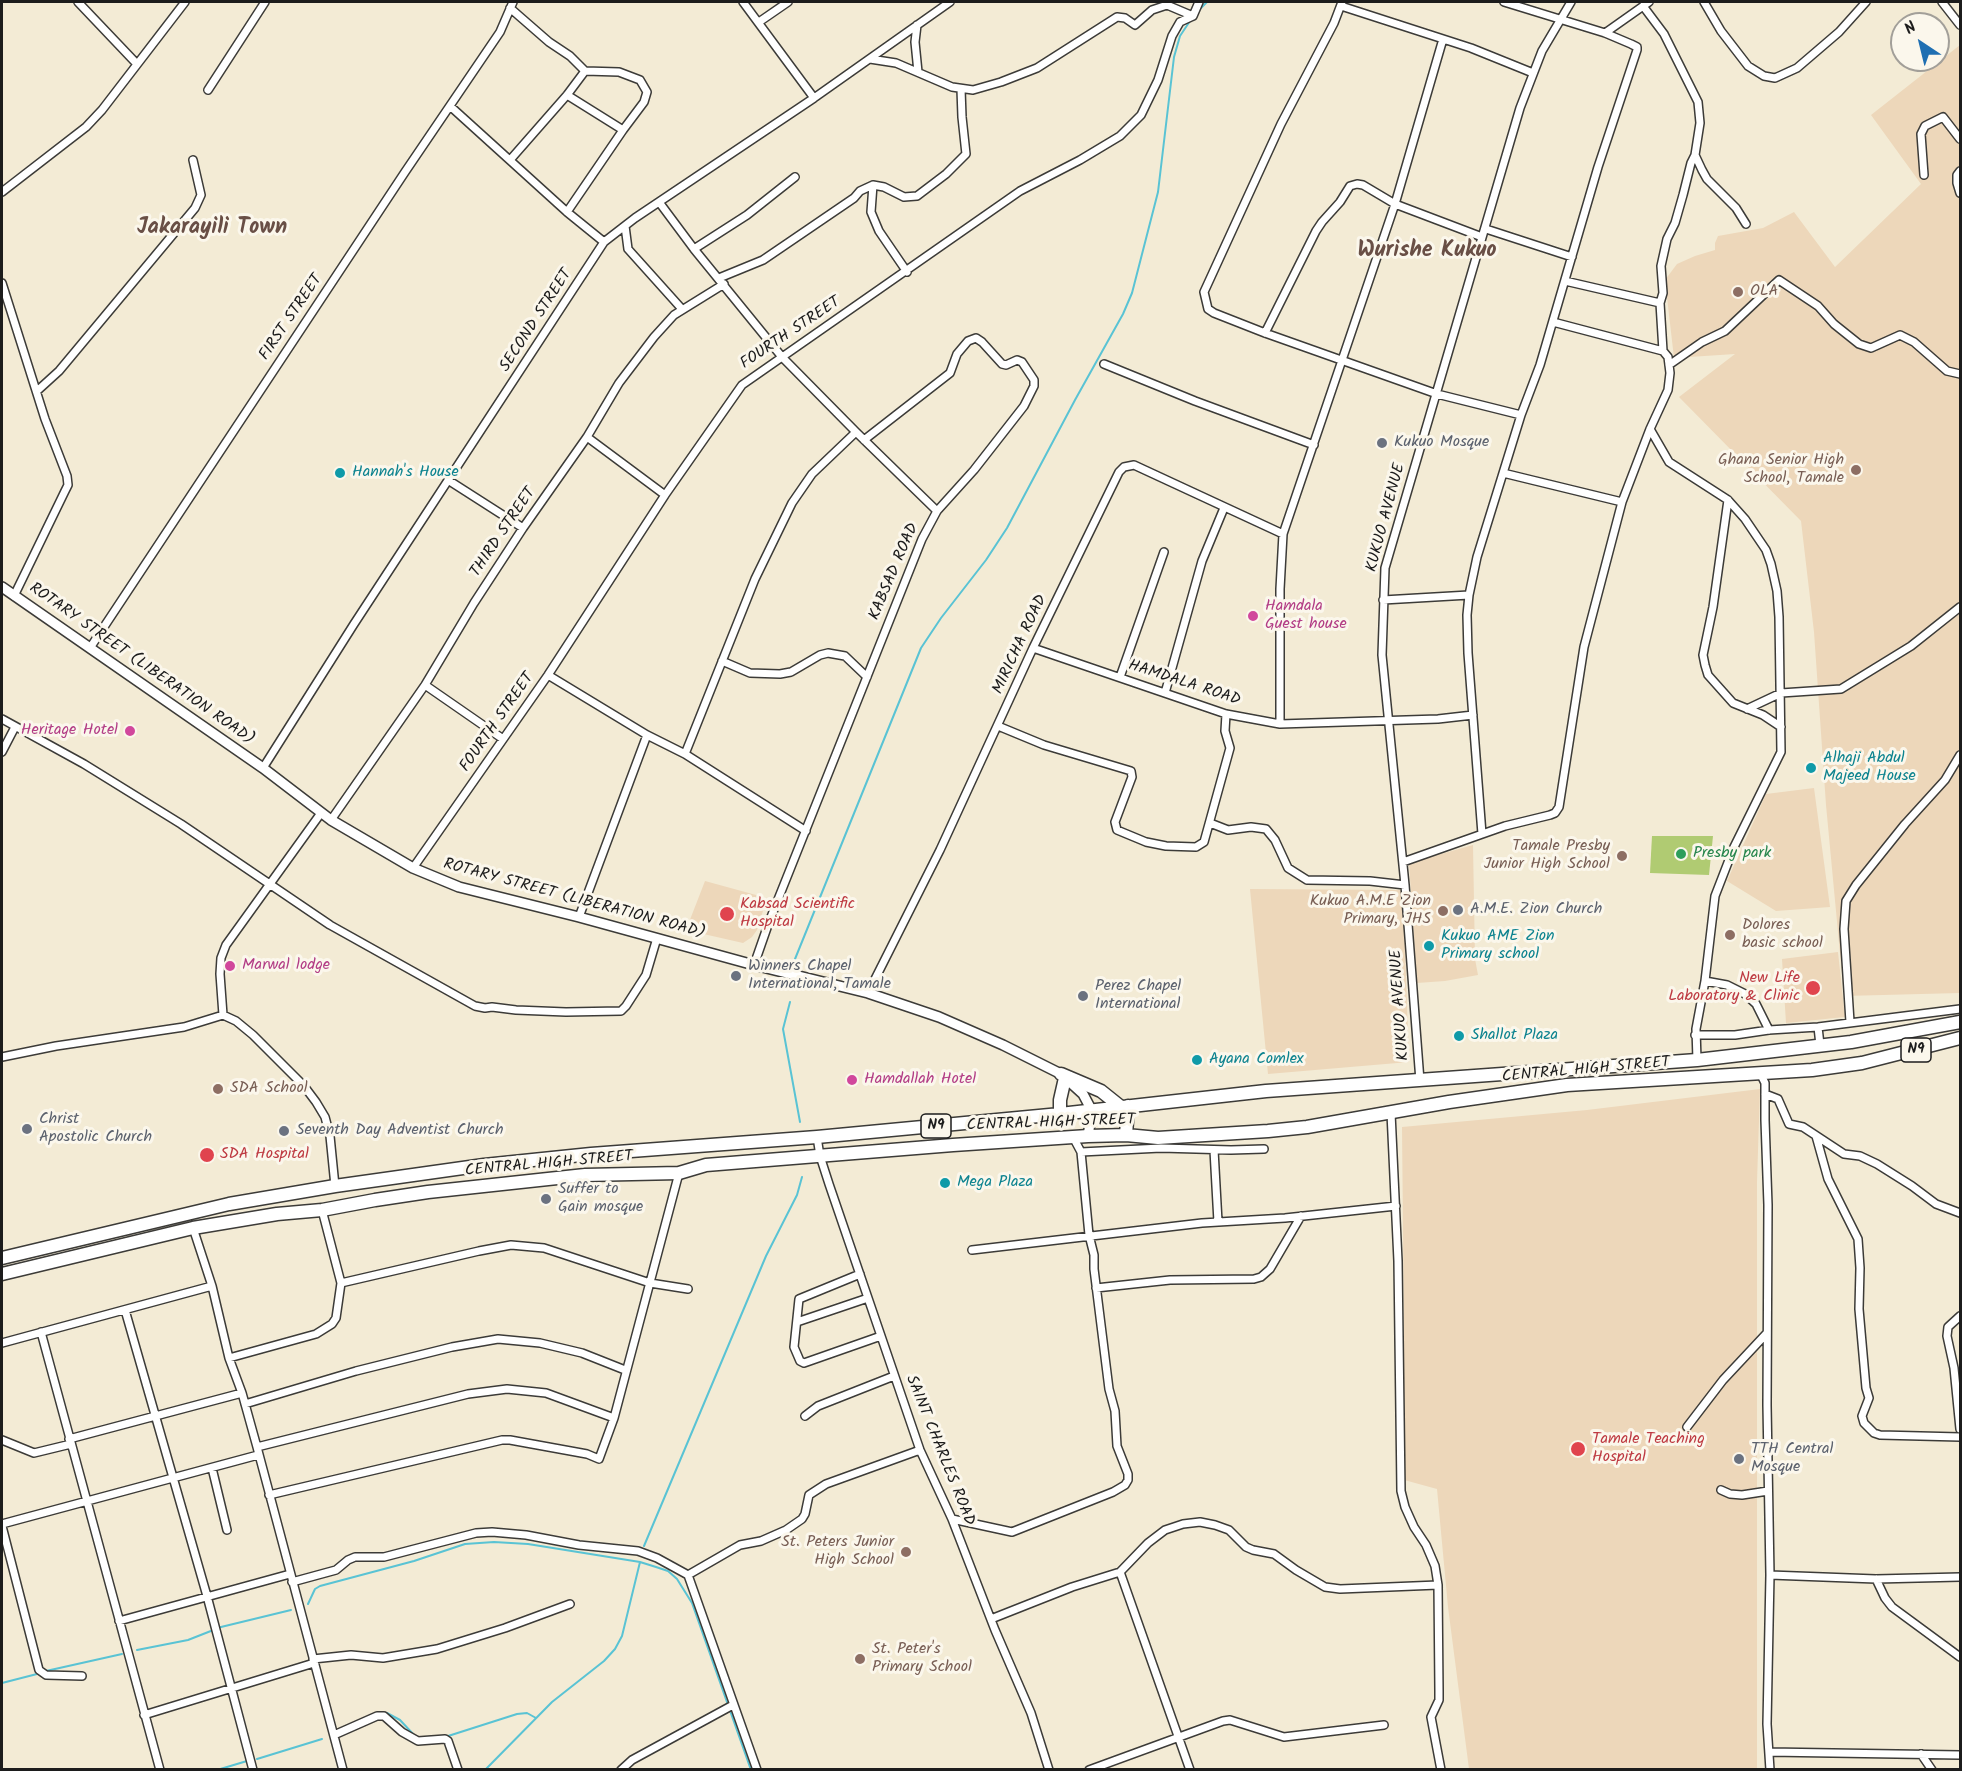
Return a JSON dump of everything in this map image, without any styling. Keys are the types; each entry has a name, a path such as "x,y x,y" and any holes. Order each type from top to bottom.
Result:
{"highway":[{"name":"CENTRAL HIGH STREET","path":"3,1257 229,1204 484,1165 1092,1111 1266,1091 1697,1060 1820,1046 1960,1022"},
{"path":"1872,1062 1878,1037"},
{"name":"CENTRAL HIGH STREET","path":"2,1272 81,1257 194,1228 428,1192 585,1175 679,1173 706,1165 1073,1137 1126,1135 1158,1138 1256,1132 1567,1085 1812,1070 1872,1062 1960,1038"},
{"path":"1060,1114 1063,1076 1101,1091 1125,1106 1126,1135"},
{"path":"2,1272 3,1257"}],"street":[{"path":"79,2 136,63"},
{"path":"2,192 86,127 102,110 185,2"},
{"path":"208,90 265,2"},
{"path":"743,2 814,98"},
{"path":"759,22 788,2"},
{"name":"SECOND STREET","path":"263,768 604,242 950,2"},
{"name":"FOURTH STREET","path":"413,868 548,675 665,495 742,385 1020,191 1120,136 1143,112 1158,80 1172,36 1180,22 1193,16 1199,2"},
{"path":"1482,834 1467,615 1469,595 1477,557 1503,472 1540,364 1598,166 1637,50 1637,47 1605,33 1504,2"},
{"name":"KUKUO AVENUE","path":"1420,1081 1403,862 1382,655 1385,568 1520,108 1542,51 1571,2"},
{"path":"1704,2 1721,31 1748,66 1764,76 1775,78 1797,68 1839,32 1866,2"},
{"path":"1942,2 1960,25"},
{"path":"511,4 549,42 570,56 585,71 619,72 640,80 647,92 644,102 567,212"},
{"name":"FIRST STREET","path":"90,648 500,32 511,4"},
{"path":"1521,415 1437,394 1265,333 1208,309 1204,292 1281,124 1341,4 1489,54 1533,73"},
{"path":"1605,33 1646,4 1664,34 1698,102 1700,123 1695,155 1675,223 1667,239 1661,266 1663,293 1660,303 1663,351"},
{"path":"870,59 896,63 961,89 973,90 1037,68 1117,17 1125,18 1135,25 1152,10 1167,6 1193,16"},
{"path":"917,25 915,42 918,72"},
{"path":"1280,724 1280,589 1283,534 1344,361 1395,204 1443,39"},
{"path":"510,160 585,71"},
{"path":"907,272 879,231 873,218 871,212 873,185 884,187 904,197 917,196 963,158 966,154 966,144 961,89"},
{"path":"567,95 623,130"},
{"path":"450,106 567,212 604,242"},
{"path":"1924,175 1921,134 1925,126 1943,117 1960,139"},
{"path":"1695,155 1707,178 1736,208 1746,224"},
{"path":"37,392 59,371 195,207 201,195 193,160"},
{"path":"1960,171 1957,175 1957,183 1960,193"},
{"path":"694,249 747,215 795,177"},
{"name":"THIRD STREET","path":"331,820 425,685 474,603 587,437 619,383 654,337 681,308 721,281 763,260 854,198 860,191 873,185"},
{"path":"1265,333 1316,231 1329,213 1341,202 1350,186 1363,185 1395,204 1482,237"},
{"name":"KABSAD ROAD","path":"659,202 782,357 937,511 922,539 762,939 754,965"},
{"path":"625,226 628,249 681,308"},
{"path":"1486,228 1572,257"},
{"path":"1669,365 1702,342 1725,331 1779,280 1818,306 1834,324 1859,344 1871,348 1900,335 1914,342 1947,371 1960,374"},
{"path":"1565,281 1660,303"},
{"path":"2,283 37,392 68,476 68,485 14,596"},
{"path":"1403,862 1482,834 1550,815 1559,807 1584,647 1623,502 1650,429 1668,390 1669,365 1668,357 1663,351 1553,322"},
{"path":"864,440 950,373 957,354 968,341 976,338 1002,364 1006,365 1017,360 1022,362 1034,380 1034,386 1024,406 974,470 937,511"},
{"path":"1104,364 1314,445"},
{"path":"1650,429 1669,462 1728,500 1745,519 1766,550 1777,591 1781,752 1739,837 1715,896 1705,981 1695,1035 1697,1060"},
{"path":"685,754 755,579 792,503 812,474 856,432"},
{"path":"587,437 665,495"},
{"name":"MIRICHA ROAD","path":"868,993 912,906 1119,471 1124,467 1134,465 1283,534"},
{"path":"1503,472 1623,502"},
{"path":"448,480 523,528"},
{"path":"1728,500 1713,607 1703,656 1708,675 1725,696 1733,703 1768,718 1781,727"},
{"path":"1165,693 1202,561 1224,508"},
{"path":"1120,676 1164,552"},
{"name":"ROTARY STREET (LIBERATION ROAD)","path":"2,587 263,768 331,820 413,868 459,887 868,993 939,1017 1003,1045 1063,1076 1083,1094 1092,1111"},
{"path":"1383,600 1469,595"},
{"path":"1747,709 1781,693 1841,689 1911,646 1960,608"},
{"name":"HAMDALA ROAD","path":"1033,648 1226,714 1280,724 1473,716"},
{"path":"722,661 750,674 780,674 790,672 828,653 845,656 867,677"},
{"path":"548,675 647,735 685,754 806,831"},
{"path":"425,685 503,739"},
{"path":"998,726 1044,745 1131,771 1132,777 1115,826 1121,833 1146,842 1196,847 1204,842 1230,748 1225,731 1226,714"},
{"path":"2,719 84,764 330,925 475,1006 566,1012 621,1011 646,975 657,938"},
{"path":"2,752 15,727"},
{"path":"579,917 647,735"},
{"path":"1850,1022 1844,929 1846,901 1905,824 1945,780 1960,755"},
{"path":"223,1014 221,958 226,945 321,813"},
{"path":"1210,823 1228,830 1246,827 1266,829 1275,840 1288,868 1307,880 1370,881 1405,885"},
{"path":"1705,981 1727,985 1745,994 1756,1004 1769,1030"},
{"path":"1695,1035 1736,1035 1818,1027 1960,1009"},
{"path":"2,1057 56,1046 184,1027 223,1014 236,1021 285,1066 316,1102 325,1117 330,1136 335,1186"},
{"path":"1818,1027 1820,1046"},
{"path":"1760,1073 1765,1083 1768,1205 1770,1575 1767,1724 1770,1770"},
{"path":"1765,1094 1778,1099 1789,1124 1803,1127 1844,1154 1860,1156 1877,1164 1936,1204 1960,1213"},
{"path":"1088,1136 1092,1111"},
{"path":"1391,1113 1396,1206 1401,1491 1409,1517 1435,1566 1438,1585 1439,1700 1431,1717 1441,1770"},
{"path":"1816,1136 1828,1179 1858,1239 1859,1309 1866,1388 1869,1398 1862,1416 1864,1423 1874,1434 1880,1435 1960,1437"},
{"name":"SAINT CHARLES ROAD","path":"817,1137 820,1156 920,1450 952,1519 1031,1713 1049,1770"},
{"path":"952,1519 1012,1532 1113,1492 1125,1485 1128,1480 1128,1474 1117,1446 1115,1411 1109,1389 1081,1152 1073,1137"},
{"path":"1081,1152 1161,1148 1264,1149"},
{"path":"1214,1150 1218,1222"},
{"path":"269,1495 502,1440 587,1454 599,1460 614,1418 679,1173"},
{"path":"972,1250 1089,1235 1396,1206"},
{"path":"229,1358 322,1331 336,1318 341,1283 322,1210"},
{"path":"1096,1288 1170,1280 1261,1277 1270,1269 1301,1216"},
{"path":"194,1228 212,1286 229,1358 242,1393 343,1770"},
{"path":"341,1283 511,1245 544,1248 650,1283 688,1289"},
{"path":"860,1274 799,1299 793,1344 800,1361 804,1363 881,1336"},
{"path":"2,1343 212,1286"},
{"path":"797,1322 868,1298"},
{"path":"125,1310 207,1596 253,1770"},
{"path":"1960,1316 1948,1327 1947,1336 1954,1368 1960,1429"},
{"path":"41,1332 160,1770"},
{"path":"1687,1427 1723,1380 1767,1333"},
{"path":"245,1404 356,1371 452,1347 498,1339 540,1343 582,1353 625,1370"},
{"path":"806,1416 818,1406 894,1376"},
{"path":"82,1676 46,1675 39,1670 2,1525 87,1500 212,1468 257,1451 468,1394 507,1389 546,1393 614,1418"},
{"path":"2,1440 34,1453 155,1415 242,1393"},
{"path":"688,1575 740,1545 761,1541 786,1530 805,1515 809,1495 826,1484 920,1450"},
{"path":"212,1468 227,1530"},
{"path":"1721,1490 1730,1494 1742,1495 1768,1491"},
{"path":"991,1619 1072,1587 1120,1572 1165,1530 1183,1524 1200,1522 1215,1524 1229,1530 1246,1547 1274,1554 1325,1587 1349,1589 1438,1585"},
{"path":"119,1620 207,1596 336,1570 355,1557 384,1557 476,1533 526,1535 579,1545 638,1551 657,1557 688,1575 757,1770"},
{"path":"1120,1572 1190,1770"},
{"path":"1770,1575 1876,1579 1960,1577"},
{"path":"1876,1579 1892,1607 1960,1657"},
{"path":"144,1715 314,1661 351,1655 383,1658 437,1649 505,1628 570,1604"},
{"path":"621,1770 632,1760 733,1705"},
{"path":"334,1735 377,1716 384,1716 402,1732 418,1741 445,1739 448,1741 458,1770"},
{"path":"1089,1770 1222,1721 1230,1720 1284,1737 1384,1725"},
{"path":"1769,1752 1960,1755"},
{"path":"1921,1754 1928,1768"}],"shaded area":[{"name":"Ghana Senior High School, Tamale","path":"1960,45 1960,993 1844,996 1826,805 1814,632 1801,521 1679,397 1735,354 1674,358 1665,280 1677,264 1715,250 1718,236 1763,228 1794,212 1835,267 1921,184 1871,115 1926,72 1950,72 1950,53"},
{"path":"1814,788 1830,907 1776,911 1727,881 1766,794"},
{"name":"Kukuo A.M.E Zion Primary, JHS","path":"1473,845 1475,959 1478,975 1417,983 1409,863"},
{"name":"Kabsad Scientific Hospital","path":"705,881 767,898 757,930 752,937 743,943 686,930"},
{"path":"1250,889 1403,890 1409,1062 1268,1074"},
{"name":"New Life Laboratory & Clinic","path":"1838,952 1845,1017 1786,1023 1782,959"},
{"name":"Tamale Teaching Hospital","path":"1760,1089 1757,1182 1757,1769 1469,1769 1448,1607 1437,1489 1397,1478 1404,1331 1402,1127 1587,1110"}],"green space":[{"name":"Presby park","path":"1652,836 1713,836 1709,875 1650,873"}],"waterway":[{"path":"1197,12 1207,2"},
{"path":"795,959 921,648 1007,528 1123,314 1132,293 1158,192 1174,57 1180,36 1190,21"},
{"path":"790,1002 783,1029 800,1122"},
{"path":"644,1546 766,1256 797,1195 802,1177"},
{"path":"308,1604 315,1589 320,1586 414,1561 465,1544 494,1542 528,1544 640,1562 668,1571 677,1579 692,1603 751,1770"},
{"path":"485,1770 552,1702 604,1661 615,1649 622,1636 640,1562"},
{"path":"137,1650 188,1640 221,1627 291,1610"},
{"path":"46,1671 122,1654"},
{"path":"2,1683 37,1674"},
{"path":"384,1713 400,1720 414,1735"},
{"path":"445,1737 517,1714 527,1713 536,1718"},
{"path":"257,1759 322,1739"},
{"path":"217,1770 247,1761"}],"place":[{"name":"OLA","path":"1738,292"},
{"name":"Kukuo Mosque","path":"1382,443"},
{"name":"Ghana Senior High School, Tamale","path":"1856,470"},
{"name":"Hannah's House","path":"340,473"},
{"name":"Hamdala Guest house","path":"1253,616"},
{"name":"Heritage Hotel","path":"130,731"},
{"name":"Alhaji Abdul Majeed House","path":"1811,768"},
{"name":"Presby park","path":"1681,854"},
{"name":"Tamale Presby Junior High School","path":"1622,856"},
{"name":"A.M.E. Zion Church","path":"1458,910"},
{"name":"Kukuo A.M.E Zion Primary, JHS","path":"1443,911"},
{"name":"Kabsad Scientific Hospital","path":"727,914"},
{"name":"Dolores basic school","path":"1730,935"},
{"name":"Kukuo AME Zion Primary school","path":"1429,946"},
{"name":"Marwal lodge","path":"230,966"},
{"name":"Winners Chapel International, Tamale","path":"736,976"},
{"name":"New Life Laboratory & Clinic","path":"1813,988"},
{"name":"Perez Chapel International","path":"1083,996"},
{"name":"Shallot Plaza","path":"1459,1036"},
{"name":"Ayana Comlex","path":"1197,1060"},
{"name":"Hamdallah Hotel","path":"852,1080"},
{"name":"SDA School","path":"218,1089"},
{"name":"Christ Apostolic Church","path":"27,1129"},
{"name":"Seventh Day Adventist Church","path":"284,1131"},
{"name":"SDA Hospital","path":"207,1155"},
{"name":"Mega Plaza","path":"945,1183"},
{"name":"Suffer to Gain mosque","path":"546,1199"},
{"name":"Tamale Teaching Hospital","path":"1578,1449"},
{"name":"TTH Central Mosque","path":"1739,1459"},
{"name":"St. Peters Junior High School","path":"906,1552"},
{"name":"St. Peter's Primary School","path":"860,1659"}],"district":[{"name":"Jakarayili Town","path":"212,229"},
{"name":"Wurishe Kukuo","path":"1427,252"}]}
